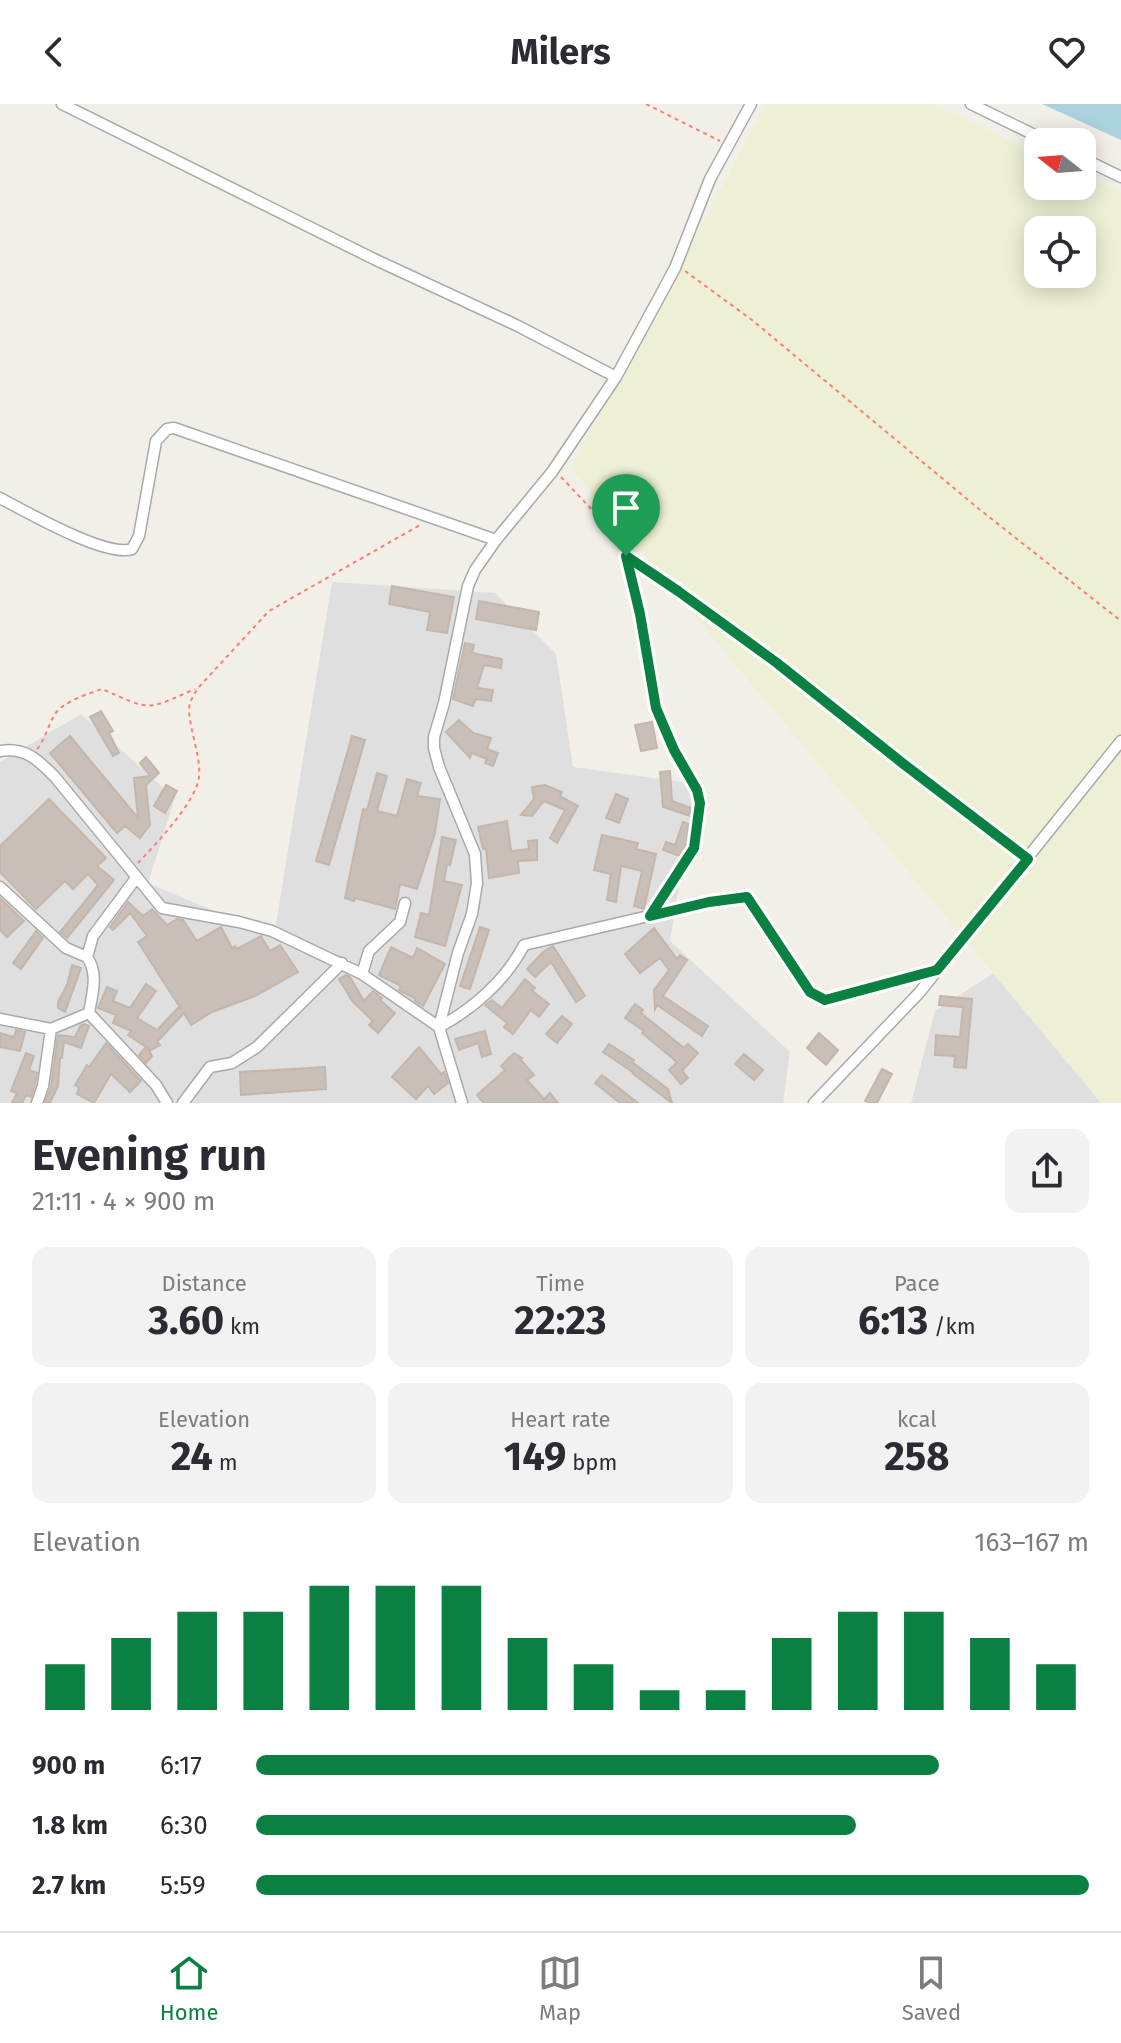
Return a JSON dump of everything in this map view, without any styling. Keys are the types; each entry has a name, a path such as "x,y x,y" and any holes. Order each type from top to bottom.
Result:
{"street":[{"path":"62,104 616,377"},
{"path":"462,1103 439,1027 458,953 472,914 477,868 475,854 439,767 434,737 468,586 496,540 554,470 616,377 676,265 710,179 751,104"},
{"path":"971,104 1024,130"},
{"path":"1096,165 1121,177"},
{"path":"0,498 89,541 118,551 132,549 139,536 156,441 167,429 174,428 496,540"},
{"path":"626,556 640,614 656,708 674,750 697,790 700,803 694,848 650,916"},
{"path":"814,1103 937,970 1121,741"},
{"path":"0,751 28,753 55,777 162,908 272,931 362,974 439,1027"},
{"path":"87,957 93,936 133,873"},
{"path":"0,887 66,948 87,957 95,978 89,1013"},
{"path":"439,1027 464,1013 514,964 524,945 709,902 747,897 810,992 825,1000 937,970"},
{"path":"362,974 369,951 400,922 405,903"},
{"path":"183,1103 210,1067 232,1063 257,1047 342,963"},
{"path":"0,1019 51,1029 89,1013"},
{"path":"89,1013 156,1085 167,1103"},
{"path":"37,1103 43,1086 51,1029"}],"path":[{"path":"646,104 702,130 726,148"},
{"path":"676,265 752,320 979,509 1121,621"},
{"path":"554,470 596,514 626,556 777,663 1028,859"},
{"path":"133,873 195,788 199,777 189,710 198,688 269,611 425,522 430,516"},
{"path":"28,753 37,749 45,739 55,714 96,691 102,689 147,708 198,688"}],"shaded area":[{"path":"332,582 495,593 556,654 573,767 696,784 670,941 790,1052 783,1103 0,1103 0,762 81,714 175,798 148,883 274,936"},
{"path":"1011,962 1121,990 1121,1103 911,1103 935,1011"}],"green space":[{"path":"766,104 932,104 1024,147 1024,200 1096,200 1096,180 1121,192 1121,1103 1101,1103 571,468"}],"water":[{"path":"1042,104 1121,104 1121,140"}],"building":[{"path":"392,586 454,597 447,633 427,630 430,612 389,604"},
{"path":"479,601 539,612 536,630 476,619"},
{"path":"465,643 474,645 472,653 502,659 501,668 484,665 477,688 493,690 491,701 476,699 473,706 453,699"},
{"path":"101,711 113,731 109,733 119,753 113,756 90,717"},
{"path":"459,720 473,733 491,738 487,749 498,753 493,766 485,763 487,759 472,753 470,758 446,732"},
{"path":"652,722 657,748 641,751 635,725"},
{"path":"70,736 138,818 134,778 150,776 140,763 146,757 159,773 146,785 150,825 140,838 125,826 117,833 50,753"},
{"path":"352,736 365,740 329,865 316,861"},
{"path":"670,771 672,801 691,808 690,816 663,807 660,772"},
{"path":"377,773 387,776 377,811 397,816 407,779 421,783 417,796 440,799 435,833 417,889 400,884 395,909 345,898 363,809 367,810"},
{"path":"166,785 177,791 165,813 154,806"},
{"path":"545,785 562,792 560,796 578,806 557,843 550,838 565,810 544,801 532,816 521,815 534,799 532,787"},
{"path":"616,794 628,799 619,823 606,818"},
{"path":"49,799 106,858 97,866 114,880 67,938 60,932 98,885 88,874 73,889 65,881 36,909 0,872 0,846"},
{"path":"507,821 511,851 529,849 528,841 537,840 537,860 518,861 519,873 489,878 486,848 483,849 478,827"},
{"path":"683,822 689,824 686,845 680,856 663,850 666,842 675,845"},
{"path":"602,835 638,843 636,849 656,854 644,909 634,906 642,871 621,866 616,902 607,900 611,874 594,870"},
{"path":"442,837 456,840 444,881 462,885 445,946 415,937 421,913 429,915"},
{"path":"0,898 24,921 7,937 0,930"},
{"path":"128,902 143,916 152,909 167,925 177,919 183,920 197,941 221,927 232,948 235,946 237,949 261,936 270,951 280,945 298,972 255,996 212,1012 191,1025 184,1013 157,1042 160,1045 151,1050 148,1048 152,1056 146,1063 139,1055 146,1047 128,1035 131,1031 113,1023 116,1015 98,1008 107,987 117,991 113,1001 130,1008 146,984 156,991 137,1018 157,1030 179,1007 181,1009 138,942 147,936 130,913 113,930 110,927"},
{"path":"480,927 489,930 470,989 460,986"},
{"path":"654,928 677,959 680,955 687,960 663,996 708,1026 702,1036 657,1005 655,1009 654,990 669,970 660,958 640,973 625,954"},
{"path":"36,931 43,938 21,969 13,963"},
{"path":"553,946 585,996 576,1002 551,962 535,977 527,969"},
{"path":"391,947 413,958 417,948 445,964 423,1006 399,990 401,986 379,975"},
{"path":"72,965 81,968 65,1012 58,1008 58,1002 67,985"},
{"path":"346,975 364,1001 373,991 395,1013 378,1033 369,1025 373,1021 353,1002 339,979"},
{"path":"525,979 535,988 532,991 549,1004 539,1017 531,1010 513,1034 504,1027 507,1023 485,1005 492,1000 502,1008"},
{"path":"940,996 972,999 966,1068 954,1067 955,1056 935,1055 936,1035 960,1037 963,1007 939,1005"},
{"path":"635,1004 643,1010 641,1013 684,1048 688,1044 698,1053 682,1071 688,1078 681,1084 669,1070 677,1062 625,1018"},
{"path":"562,1016 572,1024 557,1043 546,1034"},
{"path":"84,1024 89,1026 81,1048 64,1042 58,1086 50,1103 45,1103 51,1087 58,1035 75,1037"},
{"path":"16,1030 25,1032 20,1051 0,1047 0,1033 14,1037"},
{"path":"485,1031 491,1054 482,1057 478,1043 459,1050 455,1039"},
{"path":"819,1033 838,1050 826,1065 807,1048"},
{"path":"106,1043 141,1081 130,1092 111,1074 94,1103 77,1094 79,1087 75,1085"},
{"path":"609,1044 634,1060 632,1062 668,1089 672,1103 603,1052"},
{"path":"419,1047 441,1074 444,1072 448,1083 434,1094 428,1086 416,1099 392,1077"},
{"path":"26,1053 34,1056 29,1070 37,1073 35,1084 31,1097 26,1095 22,1103 12,1103 17,1093 11,1091"},
{"path":"514,1053 522,1058 534,1075 527,1080 544,1099 550,1093 558,1103 484,1103 477,1095 505,1070 501,1066"},
{"path":"744,1054 763,1070 754,1080 735,1064"},
{"path":"325,1067 326,1089 241,1095 240,1072"},
{"path":"882,1069 892,1074 877,1103 865,1101"},
{"path":"602,1075 638,1103 620,1103 595,1083"}],"route":[{"path":"626,556 777,663 1028,859 937,970 825,1000 810,992 747,897 650,916 694,848 700,803 697,790 674,750 656,708 640,614 626,556"}]}
